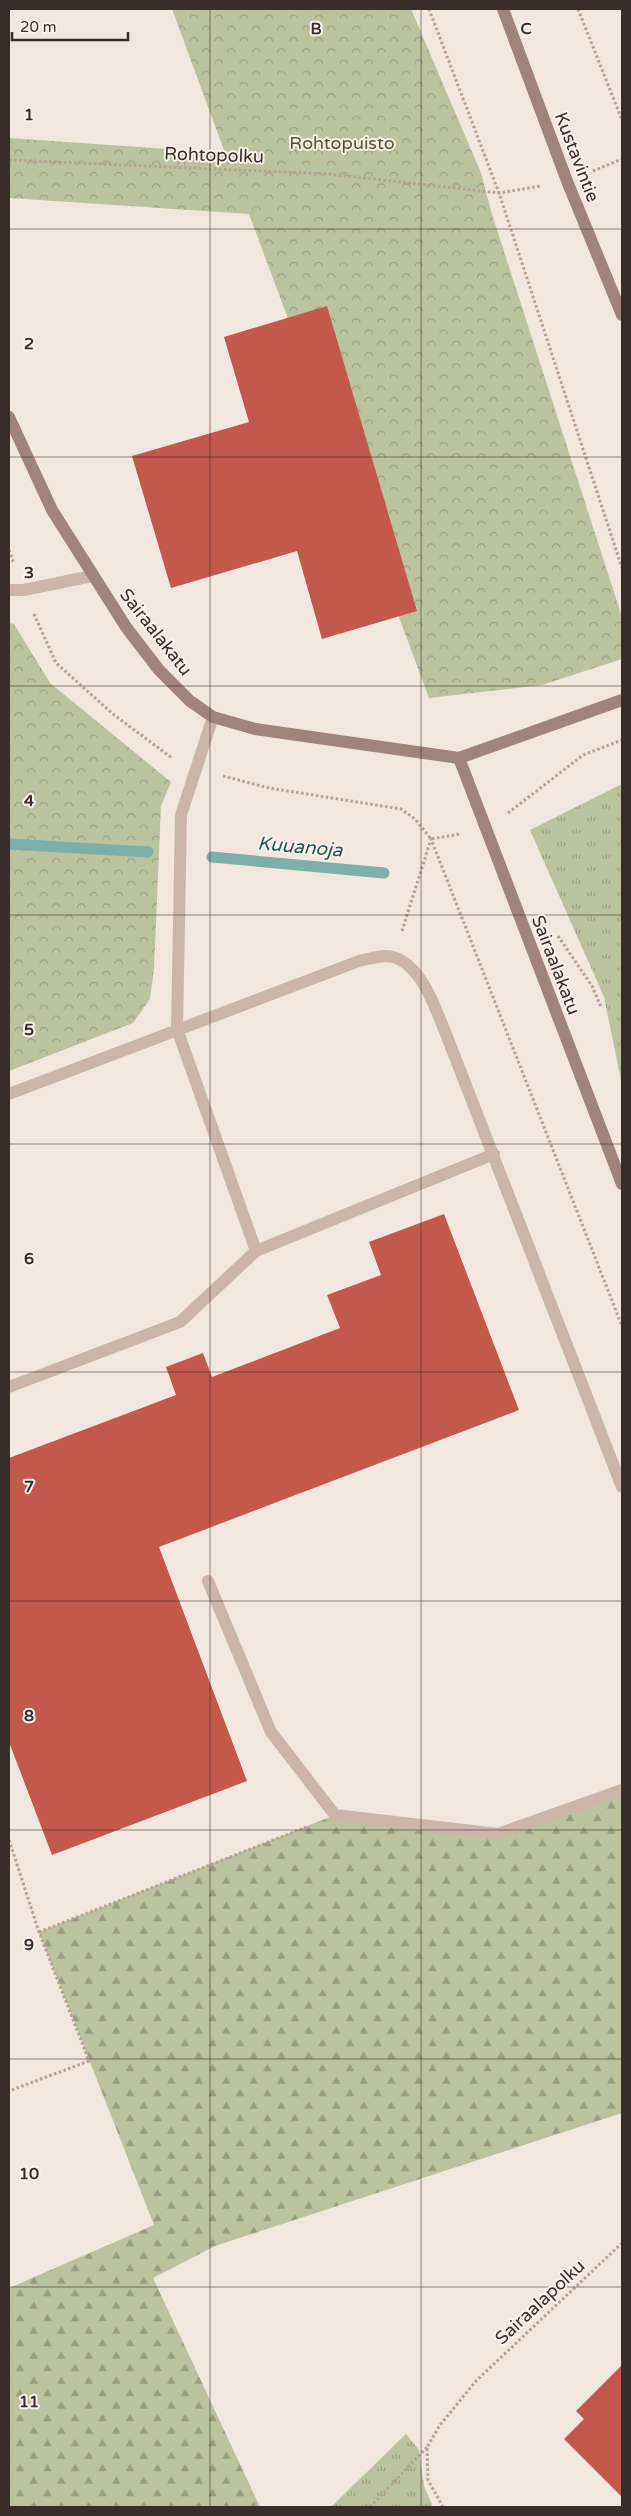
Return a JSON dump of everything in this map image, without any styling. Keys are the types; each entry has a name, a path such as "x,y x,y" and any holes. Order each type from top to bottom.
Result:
{"street":[{"name":"Kustavintie","path":"503,9 567,181 622,315"},
{"name":"Sairaalakatu","path":"9,417 52,510 92,576 126,626 159,670 190,701 214,717 255,728 459,758 622,700"},
{"path":"9,590 24,590 92,576"},
{"path":"214,717 181,815 177,1029 256,1251"},
{"name":"Sairaalakatu","path":"459,758 622,1184"},
{"path":"9,1094 358,961 379,957 393,957 407,965 424,985 494,1154 622,1487"},
{"path":"9,1388 180,1322 256,1251 494,1154"},
{"path":"208,1581 271,1732 335,1815 498,1834 622,1790"}],"path":[{"path":"429,9 499,193 622,568"},
{"path":"578,9 622,120"},
{"name":"Rohtopolku","path":"9,160 328,174 499,193 567,181"},
{"path":"508,814 511,823"},
{"path":"393,957 431,839 622,1326"},
{"path":"554,929 592,986 601,1007"},
{"path":"39,1932 335,1815"},
{"path":"9,1840 39,1932 89,2061 9,2091"},
{"name":"Sairaalapolku","path":"370,2507 427,2447 440,2424 476,2381 622,2243"},
{"path":"427,2447 428,2480 443,2507"}],"green space":[{"name":"Rohtopuisto","path":"172,9 411,9 481,173 491,211 622,617 622,659 542,685 429,698 249,214 9,198 9,138 225,153"},
{"path":"9,623 14,624 50,683 171,782 161,806 154,969 150,999 133,1023 9,1071"},
{"path":"622,784 622,1085 604,997 530,830"},
{"path":"622,1790 622,2113 215,2246 153,2278 260,2507 9,2507 9,2288 154,2225 39,1932 335,1815 498,1834"},
{"path":"406,2434 419,2450 424,2486 433,2507 331,2507"}],"building":[{"path":"327,306 417,611 322,639 297,551 171,588 132,456 249,422 224,337"},
{"path":"444,1214 519,1410 159,1547 247,1781 52,1855 9,1742 9,1458 176,1395 166,1367 203,1353 212,1377 340,1328 327,1295 381,1275 369,1242"},
{"path":"622,2365 622,2497 564,2439 584,2419 576,2411"}],"waterway":[{"name":"Kuuanoja","path":"9,844 148,852"},
{"name":"Kuuanoja","path":"212,857 384,873"}]}
